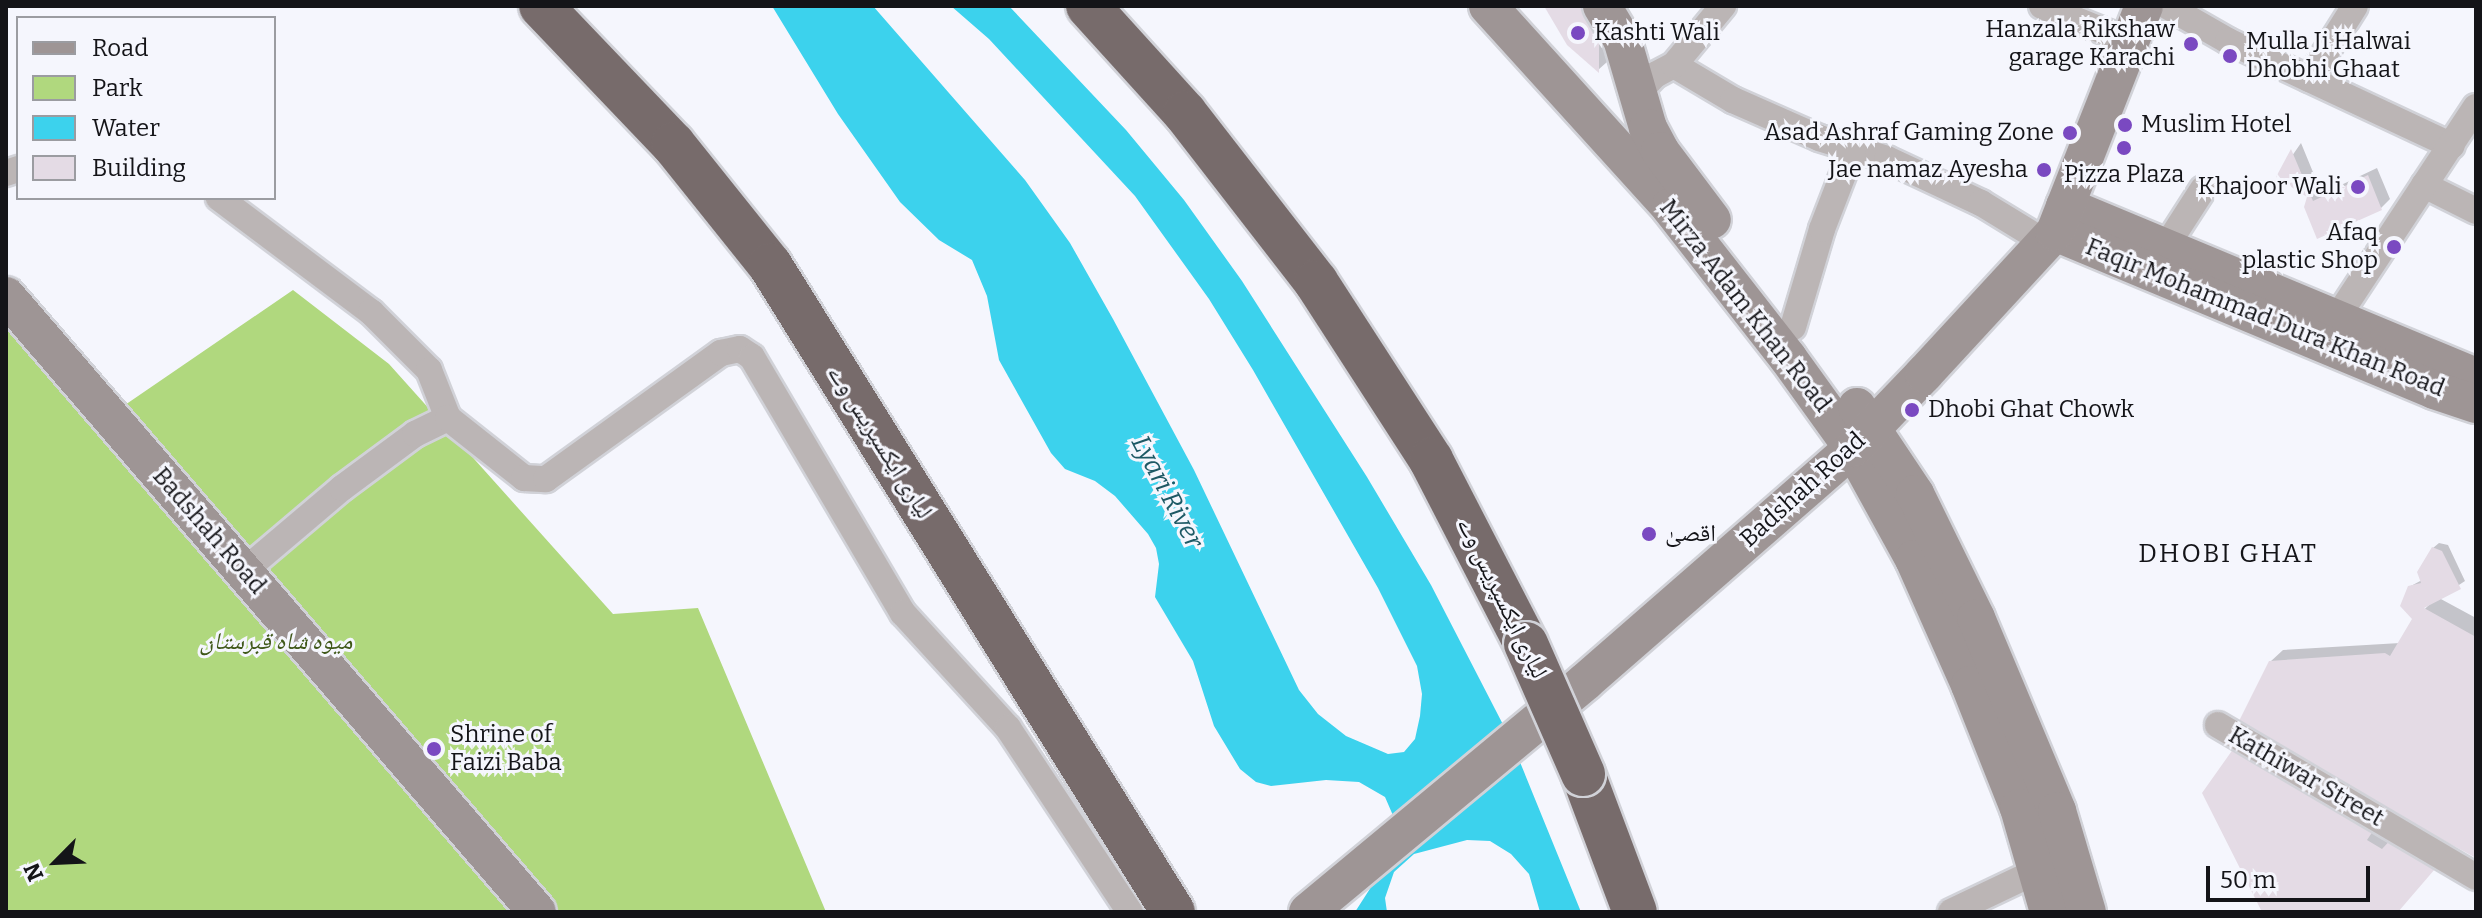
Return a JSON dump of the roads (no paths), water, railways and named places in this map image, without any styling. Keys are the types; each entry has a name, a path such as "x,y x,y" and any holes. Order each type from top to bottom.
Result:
{"highway":[{"name":"لیاری ایکسپریس وے","path":"541,6 673,144 770,265 1173,912"},
{"name":"لیاری ایکسپریس وے","path":"1088,6 1185,113 1316,282 1431,460 1526,644 1583,774 1635,912"}],"main road":[{"name":"Mirza Adam Khan Road","path":"1488,6 1670,207 1788,358 1915,494 1984,636 2057,811 2087,912"},
{"name":"Mirza Adam Khan Road","path":"1602,6 1622,39 1648,128 1660,151 1793,327 1863,438 1970,685 2039,870 2049,912"},
{"name":"Badshah Road","path":"1308,912 1586,681 1863,438 2055,227 2144,6"},
{"name":"Faqir Mohammad Dura Khan Road","path":"2055,227 2165,248 2476,377"},
{"name":"Faqir Mohammad Dura Khan Road","path":"2055,227 2434,390 2476,404"},
{"name":"Badshah Road","path":"6,296 537,912"}],"street":[{"path":"1639,92 1655,75 1674,65 1723,6"},
{"path":"2042,6 2130,42"},
{"path":"2167,6 2228,41 2309,79 2462,142"},
{"path":"2309,79 2355,6"},
{"path":"1674,65 1689,70 1727,97 1819,138 1887,159 1981,203 2055,227"},
{"path":"2336,319 2424,185 2462,142 2476,107"},
{"path":"1793,327 1822,229 1853,149"},
{"path":"2424,185 2476,211"},
{"path":"2165,248 2203,189"},
{"path":"222,200 371,312 429,370 448,418 524,478 546,479 721,353 740,349 752,357 903,613 1008,728 1130,912"},
{"path":"244,571 342,488 415,434 448,418"},
{"name":"Kathiwar Street","path":"2218,725 2476,877"},
{"path":"1951,912 2039,870"}],"water":[{"name":"Lyari River","path":"772,6 873,6 1025,180 1070,243 1113,319 1194,470 1299,690 1318,714 1346,736 1388,754 1404,752 1415,739 1420,716 1422,694 1417,666 1378,588 1253,370 1209,299 1135,196 989,39 951,6 1009,6 1126,130 1184,200 1242,281 1367,477 1431,585 1511,740 1581,912 1540,912 1529,874 1511,854 1490,841 1467,840 1414,854 1394,872 1385,898 1387,912 1355,912 1391,856 1398,827 1385,797 1359,782 1326,780 1271,786 1256,782 1240,769 1214,726 1193,661 1155,597 1159,564 1156,548 1148,534 1115,496 1095,481 1065,469 1051,453 999,360 987,296 972,260 939,240 900,202 838,114"}],"place":[{"name":"Kashti Wali","path":"1578,33"},
{"name":"Hanzala Rikshaw garage Karachi","path":"2191,44"},
{"name":"Mulla Ji Halwai Dhobhi Ghaat","path":"2230,56"},
{"name":"Muslim Hotel","path":"2125,125"},
{"name":"Asad Ashraf Gaming Zone","path":"2070,133"},
{"name":"Pizza Plaza","path":"2124,148"},
{"name":"Jae namaz Ayesha","path":"2044,170"},
{"name":"Khajoor Wali","path":"2358,187"},
{"name":"Afaq plastic Shop","path":"2394,247"},
{"name":"Dhobi Ghat Chowk","path":"1912,410"},
{"name":"اقصیٰ","path":"1649,534"},
{"name":"Shrine of Faizi Baba","path":"434,749"}],"district":[{"name":"DHOBI GHAT","path":"2228,554"}],"park label":[{"name":"میوہ شاہ قبرستان","path":"276,642"}]}
